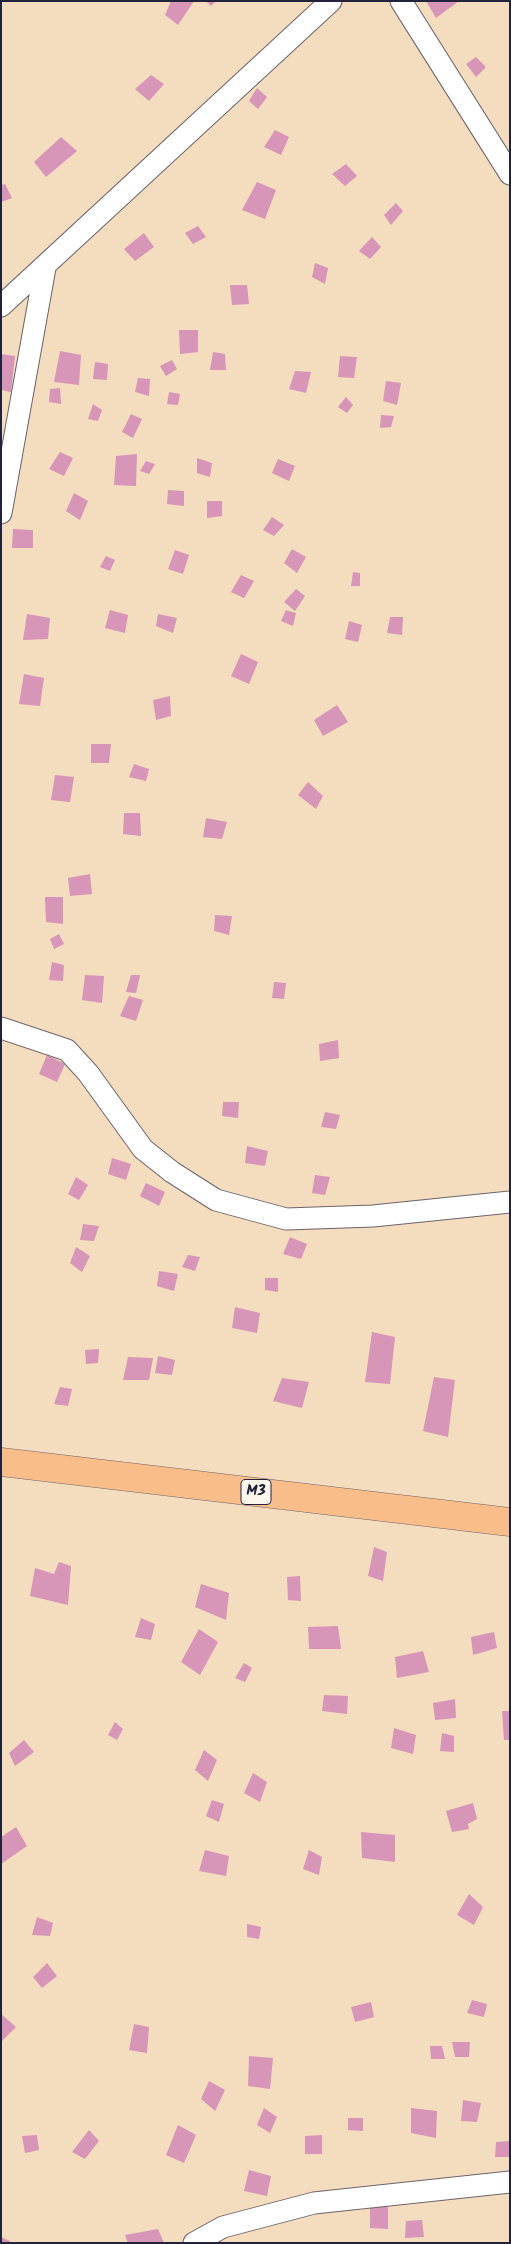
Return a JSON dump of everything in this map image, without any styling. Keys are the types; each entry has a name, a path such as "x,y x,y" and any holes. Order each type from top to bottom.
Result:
{"main road":[{"name":"M3","path":"1,1462 510,1522"}],"street":[{"path":"1,306 45,268 331,1"},
{"path":"401,1 510,174"},
{"path":"1,513 45,268"},
{"path":"1,1028 67,1050 88,1072 143,1149 172,1172 216,1200 286,1219 373,1216 510,1202"},
{"path":"194,2243 224,2227 314,2204 510,2182"}],"building":[{"path":"171,1 194,1 178,25 165,15"},
{"path":"206,1 216,1 211,6"},
{"path":"426,1 459,1 436,18"},
{"path":"476,57 486,67 476,77 466,64"},
{"path":"151,75 164,84 149,101 135,89"},
{"path":"257,88 267,97 258,109 249,101"},
{"path":"275,130 289,137 281,155 264,147"},
{"path":"61,137 77,151 46,177 34,162"},
{"path":"346,164 357,176 345,186 332,174"},
{"path":"257,182 276,190 265,219 242,210"},
{"path":"5,184 12,198 1,202 1,185"},
{"path":"396,203 403,211 391,225 384,215"},
{"path":"198,226 206,237 193,244 185,233"},
{"path":"144,233 154,247 135,261 124,249"},
{"path":"372,237 381,247 370,259 359,251"},
{"path":"315,263 328,268 325,284 312,277"},
{"path":"230,285 247,285 249,304 232,305"},
{"path":"179,330 198,330 198,352 180,354"},
{"path":"60,351 81,355 79,385 54,382"},
{"path":"213,352 225,354 226,370 210,370"},
{"path":"1,354 15,356 11,392 1,390"},
{"path":"340,356 357,357 354,378 338,377"},
{"path":"172,360 177,369 166,376 160,366"},
{"path":"95,362 108,364 107,380 93,379"},
{"path":"295,371 311,372 306,393 289,389"},
{"path":"138,378 150,379 149,396 135,392"},
{"path":"386,381 401,383 397,405 383,401"},
{"path":"60,388 61,404 49,402 50,389"},
{"path":"169,392 180,394 178,405 167,404"},
{"path":"346,397 353,405 347,413 338,407"},
{"path":"93,404 102,410 98,421 88,419"},
{"path":"131,414 142,419 133,438 122,432"},
{"path":"381,415 394,416 391,427 380,428"},
{"path":"60,452 73,458 64,476 49,469"},
{"path":"137,454 136,486 114,485 116,456"},
{"path":"197,458 212,463 210,477 197,473"},
{"path":"278,459 295,466 289,481 272,473"},
{"path":"146,461 155,464 149,474 140,471"},
{"path":"168,490 184,491 184,506 167,504"},
{"path":"74,493 88,501 80,520 66,511"},
{"path":"207,501 222,501 222,516 207,518"},
{"path":"272,517 284,525 274,536 263,530"},
{"path":"13,529 33,530 33,548 12,548"},
{"path":"292,549 306,557 297,573 284,563"},
{"path":"175,550 189,555 183,574 168,569"},
{"path":"106,556 115,560 110,571 100,567"},
{"path":"353,572 360,573 360,586 351,586"},
{"path":"241,575 254,581 244,598 231,592"},
{"path":"296,589 305,596 295,611 284,602"},
{"path":"110,610 128,615 125,633 105,628"},
{"path":"286,610 296,613 293,626 281,621"},
{"path":"27,614 50,618 48,639 23,640"},
{"path":"158,614 177,618 173,633 156,626"},
{"path":"390,617 403,617 402,635 387,633"},
{"path":"349,621 362,625 358,642 345,639"},
{"path":"241,654 258,662 249,684 231,676"},
{"path":"24,674 44,678 40,706 19,704"},
{"path":"170,696 171,716 156,720 153,700"},
{"path":"337,705 348,722 323,736 314,720"},
{"path":"91,744 111,744 109,763 91,763"},
{"path":"134,764 149,769 146,781 129,777"},
{"path":"55,775 74,777 70,802 51,800"},
{"path":"308,782 323,796 316,809 298,795"},
{"path":"124,813 140,813 141,836 123,834"},
{"path":"206,818 227,822 222,839 203,837"},
{"path":"90,874 92,894 70,896 68,878"},
{"path":"45,897 63,897 63,924 46,922"},
{"path":"215,915 232,916 229,935 214,931"},
{"path":"59,934 64,944 54,949 50,939"},
{"path":"52,962 64,965 63,981 49,980"},
{"path":"85,975 104,976 102,1003 82,1000"},
{"path":"131,975 140,975 136,993 126,992"},
{"path":"274,982 286,983 284,999 272,998"},
{"path":"129,996 143,1000 136,1021 120,1016"},
{"path":"338,1040 339,1058 320,1061 319,1044"},
{"path":"47,1055 65,1064 57,1082 39,1074"},
{"path":"223,1102 239,1102 238,1118 222,1116"},
{"path":"325,1112 340,1115 336,1129 321,1127"},
{"path":"247,1146 268,1151 265,1166 245,1163"},
{"path":"112,1158 131,1164 126,1180 108,1174"},
{"path":"315,1175 330,1177 325,1195 312,1193"},
{"path":"76,1177 88,1185 79,1200 68,1194"},
{"path":"146,1183 165,1192 159,1206 140,1196"},
{"path":"83,1224 99,1226 94,1241 80,1240"},
{"path":"290,1237 307,1244 301,1259 283,1254"},
{"path":"76,1247 90,1256 82,1272 70,1263"},
{"path":"188,1255 200,1257 195,1271 182,1267"},
{"path":"159,1271 178,1274 174,1291 157,1286"},
{"path":"265,1278 278,1278 278,1292 265,1290"},
{"path":"235,1307 260,1313 257,1333 232,1328"},
{"path":"372,1332 395,1337 390,1384 365,1382"},
{"path":"99,1349 98,1363 86,1364 85,1350"},
{"path":"158,1356 175,1360 172,1375 155,1373"},
{"path":"128,1357 153,1358 149,1380 123,1380"},
{"path":"434,1377 455,1380 448,1437 423,1431"},
{"path":"282,1378 309,1382 302,1408 273,1401"},
{"path":"60,1387 72,1389 68,1406 54,1404"},
{"path":"374,1547 387,1552 383,1581 368,1576"},
{"path":"59,1562 71,1566 68,1605 30,1596 35,1568 54,1574"},
{"path":"300,1576 301,1601 288,1600 287,1577"},
{"path":"201,1584 229,1593 226,1620 195,1607"},
{"path":"141,1618 155,1624 151,1640 135,1637"},
{"path":"338,1626 341,1649 309,1649 308,1627"},
{"path":"199,1629 218,1642 200,1675 181,1662"},
{"path":"494,1632 497,1648 473,1655 471,1637"},
{"path":"423,1651 429,1672 397,1678 395,1657"},
{"path":"244,1663 252,1668 245,1682 235,1678"},
{"path":"324,1695 348,1696 347,1714 322,1711"},
{"path":"455,1699 456,1718 435,1720 433,1703"},
{"path":"502,1711 510,1711 510,1740 504,1740"},
{"path":"115,1722 123,1729 117,1740 108,1735"},
{"path":"394,1728 416,1735 413,1754 391,1748"},
{"path":"442,1733 454,1736 454,1752 440,1751"},
{"path":"24,1740 34,1752 15,1766 9,1753"},
{"path":"204,1750 217,1760 208,1781 195,1770"},
{"path":"253,1773 267,1782 260,1802 244,1793"},
{"path":"212,1800 224,1804 219,1822 206,1816"},
{"path":"473,1803 477,1819 468,1824 469,1829 452,1832 446,1811"},
{"path":"16,1827 27,1846 1,1864 1,1837"},
{"path":"361,1832 395,1835 395,1862 362,1858"},
{"path":"205,1850 229,1856 226,1876 199,1871"},
{"path":"309,1850 322,1857 319,1875 303,1869"},
{"path":"469,1894 483,1907 474,1925 457,1915"},
{"path":"37,1917 53,1923 50,1936 32,1935"},
{"path":"247,1924 261,1927 259,1939 247,1937"},
{"path":"47,1963 57,1976 42,1988 33,1977"},
{"path":"472,2000 487,2004 484,2017 467,2013"},
{"path":"371,2002 374,2017 355,2022 351,2007"},
{"path":"1,2014 16,2027 1,2042"},
{"path":"134,2024 149,2027 147,2053 129,2050"},
{"path":"452,2042 470,2042 469,2057 455,2057"},
{"path":"430,2046 442,2046 445,2059 431,2059"},
{"path":"249,2056 273,2058 270,2089 248,2086"},
{"path":"209,2081 225,2090 215,2111 201,2099"},
{"path":"463,2100 481,2103 477,2122 461,2121"},
{"path":"264,2108 277,2117 270,2133 257,2125"},
{"path":"411,2108 437,2111 436,2138 411,2133"},
{"path":"348,2118 363,2118 363,2131 348,2130"},
{"path":"178,2125 196,2135 184,2163 166,2155"},
{"path":"89,2130 99,2141 85,2159 72,2152"},
{"path":"37,2135 39,2150 25,2153 22,2136"},
{"path":"322,2135 322,2154 305,2154 305,2136"},
{"path":"510,2141 510,2157 495,2157 496,2142"},
{"path":"249,2170 271,2176 267,2196 244,2191"},
{"path":"388,2199 388,2229 370,2228 370,2201"},
{"path":"422,2220 424,2237 405,2238 406,2221"},
{"path":"158,2229 164,2243 128,2243 125,2235"},
{"path":"1,2237 10,2241 9,2243 1,2243"}]}
